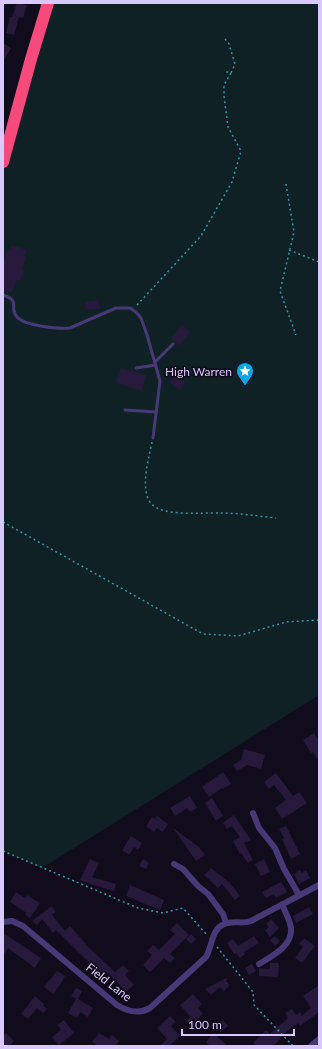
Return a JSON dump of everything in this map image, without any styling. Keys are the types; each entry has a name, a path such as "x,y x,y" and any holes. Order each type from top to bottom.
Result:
{"highway":[{"path":"3,162 48,3"}],"street":[{"path":"253,813 259,828 275,848 298,895"},
{"path":"174,864 183,869 198,886 208,894 223,914 226,923 246,923 251,921 319,885"},
{"path":"259,964 282,949 291,936 291,927 282,904"},
{"name":"Field Lane","path":"3,922 12,921 23,926 123,1009 135,1012 140,1012 150,1008 202,961 208,953 217,929 226,923"},
{"path":"311,1046 319,1039"}],"lane":[{"path":"3,295 11,298 14,302 15,314 21,320 44,327 70,328 116,308 130,308 133,310 141,318 156,363 160,381 153,438"},
{"path":"136,368 156,363 173,344"},
{"path":"125,410 156,412"}],"path":[{"path":"133,310 201,236 232,182 241,151 228,128 224,85 235,64 229,44 225,39"},
{"path":"224,71 231,73"},
{"path":"286,184 294,232 280,291 296,335"},
{"path":"289,250 319,262"},
{"path":"153,438 146,478 146,494 150,502 158,508 172,512 221,513 276,518"},
{"path":"3,522 203,634 238,636 286,622 319,620"},
{"path":"3,851 138,908 163,913 183,908 212,940 254,992 254,1005 293,1046"}],"shaded area":[{"path":"48,3 319,3 319,695 42,868 3,851 3,154"}],"building":[{"path":"17,3 27,5 23,18 19,17 14,35 6,33 10,17 12,17"},
{"path":"3,43 11,48 3,62"},
{"path":"12,245 27,250 24,257 26,257 22,270 24,271 20,281 16,280 12,293 3,290 3,265 8,249 10,249"},
{"path":"99,300 100,309 86,310 85,302"},
{"path":"182,325 190,332 179,346 171,339"},
{"path":"121,368 146,375 142,391 116,383"},
{"path":"176,374 186,382 180,390 170,382"},
{"path":"314,733 319,741 319,761 313,752 311,753 303,740"},
{"path":"244,749 265,755 261,769 247,765 237,771 233,765 241,760"},
{"path":"223,772 231,784 209,797 202,787"},
{"path":"276,773 293,796 299,792 307,803 282,819 275,808 286,800 274,785 269,789 264,782"},
{"path":"190,796 197,808 190,812 187,808 175,816 170,808"},
{"path":"212,798 223,816 216,821 205,803"},
{"path":"234,815 251,840 244,843 253,860 248,863 241,853 240,854 233,841 240,837 232,826 227,829 223,823"},
{"path":"157,816 168,824 163,832 157,828 154,832 146,826 152,817 155,819"},
{"path":"286,826 300,854 291,859 282,839 284,838 279,829"},
{"path":"173,828 199,847 205,855 196,861"},
{"path":"131,836 142,843 138,850 134,847 129,855 122,850"},
{"path":"90,859 99,863 92,877 116,884 114,891 80,880"},
{"path":"143,859 149,863 146,869 139,866"},
{"path":"264,859 270,872 261,876 255,864"},
{"path":"211,868 229,882 240,896 235,900 222,884 218,888 204,875"},
{"path":"300,870 302,873 306,870 310,878 299,884 294,874"},
{"path":"281,882 287,892 276,898 274,894 266,898 262,892"},
{"path":"130,885 164,900 160,910 126,896"},
{"path":"16,892 25,898 27,895 40,903 30,918 24,911 10,902"},
{"path":"52,906 56,912 52,915 65,931 70,926 86,945 115,972 123,965 129,971 125,975 134,985 126,992 106,971 102,975 56,930 53,933 42,919 37,925 32,921"},
{"path":"309,907 313,914 296,923 293,916"},
{"path":"271,919 279,928 270,937 265,930 269,927 266,924"},
{"path":"177,923 189,935 170,954 175,958 170,963 164,958 150,972 143,965 152,955 147,951 153,945 159,950 175,934 170,930"},
{"path":"5,934 41,958 35,968 8,948 3,956 3,938"},
{"path":"191,934 196,939 191,944 186,939"},
{"path":"254,936 259,943 244,952 245,954 240,958 236,953 234,954 227,943 233,939 238,946"},
{"path":"275,936 280,941 275,946 270,940"},
{"path":"304,938 315,946 302,963 295,958 303,947 299,944"},
{"path":"270,963 279,963 278,977 259,976 259,968 270,969"},
{"path":"252,964 256,971 249,975 245,968"},
{"path":"57,971 65,976 53,994 44,987"},
{"path":"226,978 226,981 230,985 224,991 220,987 211,995 205,989"},
{"path":"319,985 319,1012 300,1026 298,1023 282,1035 283,1036 273,1046 256,1046 253,1043 266,1030 270,1034 288,1018 285,1013 292,1009 296,1015 300,1012 302,1016 311,1008 303,996"},
{"path":"76,988 82,991 78,999 93,1008 88,1017 80,1012 77,1018 68,1013 76,999 71,996"},
{"path":"193,994 202,1004 198,1008 203,1014 190,1026 186,1021 191,1017 180,1005"},
{"path":"35,996 47,1009 43,1013 37,1008 28,1019 21,1014"},
{"path":"170,1016 176,1022 171,1026 180,1036 169,1046 160,1046 167,1039 157,1028"},
{"path":"64,1020 74,1033 59,1045 52,1037 61,1030 57,1025"},
{"path":"223,1020 228,1026 220,1032 215,1027"},
{"path":"6,1033 14,1041 9,1046 3,1046 3,1036"},
{"path":"99,1033 109,1039 112,1035 119,1041 116,1045 118,1046 98,1046 92,1042"},
{"path":"213,1033 228,1046 210,1046 206,1042"}],"place":[{"name":"High Warren","path":"245,386"}]}
